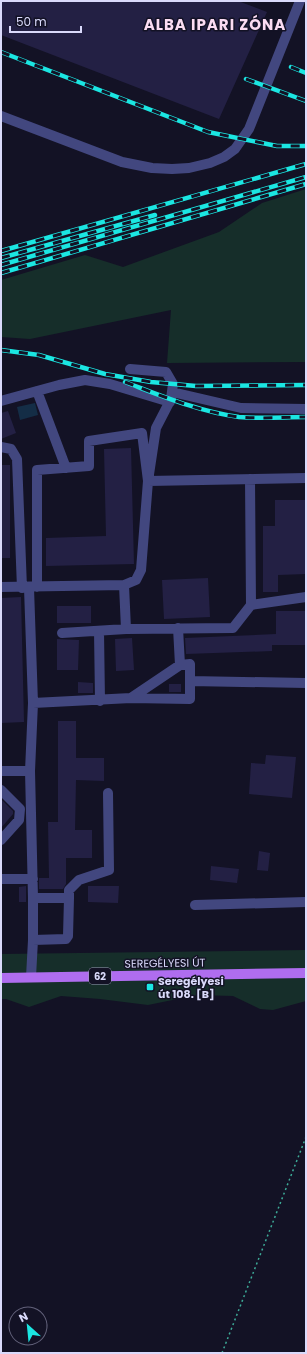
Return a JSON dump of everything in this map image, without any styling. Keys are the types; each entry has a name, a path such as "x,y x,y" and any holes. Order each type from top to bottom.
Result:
{"main road":[{"name":"SEREGÉLYESI ÚT","path":"1,978 306,973"}],"lane":[{"path":"1,116 122,162 152,168 172,169 189,168 210,163 224,157 235,149 249,129 300,1"},
{"path":"1,587 29,588 124,585 136,580 141,570 148,481 156,428 171,397 173,384 166,372 130,368"},
{"path":"1,401 84,380 171,397 241,408 306,409"},
{"path":"37,391 66,468"},
{"path":"29,588 37,470 89,466 89,440 142,433 148,481"},
{"path":"1,447 11,449 17,459 29,588 33,704 30,771 33,898 31,977"},
{"path":"148,481 306,478"},
{"path":"62,633 126,629 232,628 252,604 250,479"},
{"path":"124,585 126,629"},
{"path":"252,604 306,597"},
{"path":"178,628 180,665"},
{"path":"99,631 100,701"},
{"path":"33,704 131,698 190,699 190,664 180,665 131,698"},
{"path":"190,681 306,683"},
{"path":"1,771 30,771"},
{"path":"1,790 20,809 19,820 1,840"},
{"path":"33,940 66,939 68,936 69,890 79,880 109,870 108,792"},
{"path":"1,879 32,878"},
{"path":"33,898 69,898"},
{"path":"195,905 306,902"}],"path":[{"path":"222,1353 306,1137"}],"green space":[{"path":"306,189 306,362 167,363 171,310 30,339 1,337 1,280 85,255 123,267 219,232 262,203"},
{"path":"306,950 306,1001 273,1010 260,1009 233,996 197,995 148,1005 61,996 29,1007 6,999 1,999 1,954"}],"water":[{"path":"35,403 38,415 20,420 17,407"}],"building":[{"path":"1,1 238,1 267,12 219,119 1,35"},
{"path":"8,411 16,433 1,439 1,413"},
{"path":"131,448 134,564 46,566 46,538 106,536 104,449"},
{"path":"1,465 10,465 10,558 1,558"},
{"path":"275,500 306,500 306,574 278,575 278,592 263,592 263,526 275,526"},
{"path":"208,578 210,617 164,619 162,580"},
{"path":"21,597 24,722 1,723 1,598"},
{"path":"57,606 91,606 91,623 57,623"},
{"path":"276,611 306,611 306,645 272,645 272,651 186,654 185,638 276,634"},
{"path":"132,638 134,670 116,671 115,639"},
{"path":"57,639 79,640 78,670 57,670"},
{"path":"78,682 93,683 93,693 78,693"},
{"path":"169,684 181,684 181,692 169,692"},
{"path":"58,721 76,721 76,758 104,758 104,781 76,780 75,830 92,830 92,858 66,858 66,884 63,889 39,889 39,878 49,878 48,822 58,822"},
{"path":"266,755 296,757 292,798 249,794 251,763 265,764"},
{"path":"1,799 13,811 13,814 1,828"},
{"path":"259,851 270,853 268,871 257,870"},
{"path":"211,866 239,869 237,883 210,880"},
{"path":"26,886 26,902 19,902 19,887"},
{"path":"88,886 119,886 118,903 88,902"}],"railway":[{"path":"1,52 208,132 277,146 306,146"},
{"path":"291,67 306,73"},
{"path":"246,79 306,101"},
{"path":"1,251 306,164"},
{"path":"1,265 306,177"},
{"path":"1,273 306,184"},
{"path":"1,258 155,215"},
{"path":"1,350 39,355 105,374 151,382 196,386 306,385"},
{"path":"125,382 181,403 224,415 256,418 306,417"}],"place":[{"name":"Seregélyesi út 108. [B]","path":"150,987"}],"district":[{"name":"ALBA IPARI ZÓNA","path":"215,25"}]}
